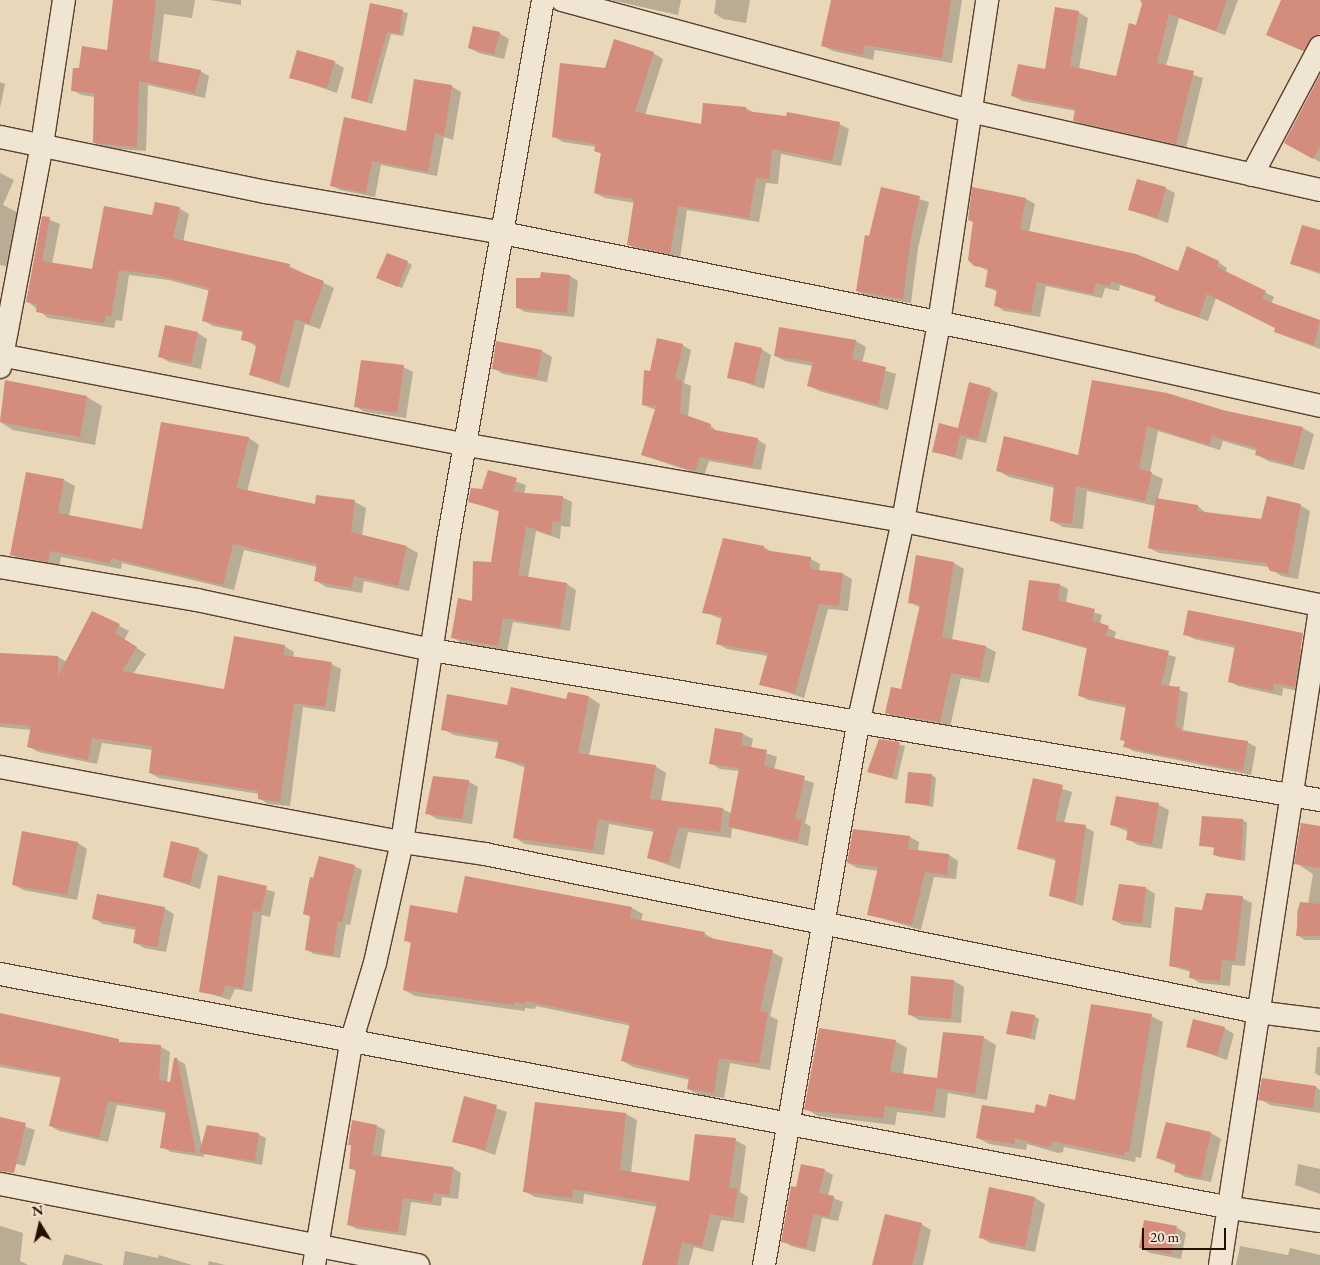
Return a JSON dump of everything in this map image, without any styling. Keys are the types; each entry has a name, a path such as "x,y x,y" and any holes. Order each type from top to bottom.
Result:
{"street":[{"path":"64,0 42,144 1,359 468,445 903,521 1320,605"},
{"path":"315,1256 352,1039 375,963 402,842 448,542 468,445 544,0"},
{"path":"562,0 970,111 1320,190"},
{"path":"764,1265 858,724 903,521 939,323 987,0"},
{"path":"1252,175 1320,47"},
{"path":"0,137 42,144 266,192 503,233 939,323 1320,406"},
{"path":"0,566 197,600 432,650 858,724 1320,800"},
{"path":"1220,1265 1231,1208 1257,1012 1320,609"},
{"path":"0,767 402,842 485,854 1257,1012 1320,1020"},
{"path":"0,974 352,1039 1231,1208 1320,1221"},
{"path":"0,1184 315,1256 418,1265"}],"building":[{"path":"113,0 156,0 149,60 201,70 195,93 139,81 137,147 93,143 94,93 71,91 73,68 79,68 82,46 107,50"},
{"path":"831,0 951,0 942,58 865,45 863,55 821,46"},
{"path":"1140,0 1227,0 1216,31 1169,14 1157,63 1194,71 1176,144 1073,121 1075,109 1011,96 1018,64 1045,69 1055,7 1079,11 1070,66 1116,76 1129,23 1136,25 1142,4"},
{"path":"1281,0 1320,0 1320,34 1313,36 1303,51 1266,35"},
{"path":"370,3 403,10 399,34 387,32 367,102 351,98"},
{"path":"473,26 500,32 494,54 468,48"},
{"path":"614,39 654,52 635,112 701,124 703,103 746,107 746,111 786,116 787,112 840,122 832,161 772,149 769,179 756,178 749,218 678,206 670,254 627,245 634,199 594,193 601,153 594,151 596,144 552,137 560,63 605,68"},
{"path":"297,50 335,61 327,88 289,78"},
{"path":"1320,75 1320,146 1313,159 1284,143"},
{"path":"414,79 452,85 444,136 435,133 428,172 372,161 366,193 330,186 344,117 406,131"},
{"path":"1137,179 1166,187 1158,218 1128,210"},
{"path":"881,187 920,196 911,237 903,299 856,291 865,235 869,236"},
{"path":"972,187 1026,198 1020,229 1136,254 1178,271 1187,246 1219,261 1217,267 1266,291 1262,299 1320,320 1314,345 1274,332 1275,328 1207,294 1199,317 1154,301 1156,296 1111,281 1110,286 1096,283 1093,294 1037,282 1031,313 994,306 997,289 985,287 988,268 974,266 968,260 973,221 968,220"},
{"path":"155,202 180,207 173,238 290,264 289,268 324,281 309,324 295,319 279,383 249,375 256,348 255,343 241,340 243,330 202,321 209,288 157,275 119,270 111,316 106,315 104,323 36,312 37,304 26,302 42,216 50,217 42,261 92,269 104,206 152,215"},
{"path":"1302,225 1320,230 1320,272 1290,264"},
{"path":"387,253 408,261 398,287 376,278"},
{"path":"541,272 570,275 567,313 516,308 516,278 540,278"},
{"path":"165,325 198,332 191,364 158,357"},
{"path":"779,327 856,340 852,359 886,367 878,405 807,386 813,362 774,356"},
{"path":"657,338 683,344 675,379 682,380 680,413 711,424 709,429 758,438 752,466 700,457 695,471 641,455 656,406 642,405 644,370 650,371"},
{"path":"496,341 542,350 537,378 492,369"},
{"path":"735,342 762,348 754,384 727,378"},
{"path":"361,360 404,365 397,413 354,407"},
{"path":"5,380 87,396 80,437 0,422"},
{"path":"1092,380 1167,393 1226,411 1303,427 1293,465 1255,455 1257,448 1212,436 1209,445 1147,426 1139,469 1152,472 1145,501 1076,486 1072,524 1050,521 1054,485 996,471 1004,436 1078,455"},
{"path":"969,382 991,388 978,439 960,435 955,457 932,452 939,423 958,428"},
{"path":"161,422 249,437 236,488 315,504 316,495 355,500 351,532 407,546 398,586 354,576 351,588 314,581 317,564 233,544 223,585 111,558 110,563 50,551 48,562 10,555 26,472 64,479 58,513 142,529"},
{"path":"488,470 517,478 513,492 563,496 560,522 552,521 551,535 526,526 518,575 567,583 560,627 503,618 498,646 451,638 458,598 472,601 473,561 491,562 499,510 468,502 471,488 482,489"},
{"path":"1267,496 1301,504 1288,574 1270,571 1266,563 1148,548 1156,498 1198,505 1197,511 1261,519"},
{"path":"723,538 764,546 764,550 811,557 810,569 843,573 839,606 819,604 795,693 759,685 768,653 716,644 722,616 702,613"},
{"path":"916,555 954,562 942,637 986,646 980,678 951,673 940,722 885,713 891,687 901,689 920,605 908,603"},
{"path":"1029,580 1060,584 1058,600 1095,609 1092,620 1109,626 1105,636 1169,651 1161,685 1180,687 1175,727 1181,728 1180,731 1248,741 1243,771 1123,747 1125,741 1120,740 1126,705 1078,696 1087,647 1022,630"},
{"path":"1188,610 1303,633 1295,687 1274,683 1273,691 1228,682 1235,645 1183,635"},
{"path":"92,611 120,624 115,633 137,647 122,671 224,689 234,636 285,645 283,655 332,662 325,707 294,703 280,802 258,799 258,791 149,773 152,746 92,738 88,760 27,747 31,726 0,723 0,653 58,656 58,676"},
{"path":"511,687 566,699 568,692 589,696 578,753 656,765 650,799 723,808 720,832 678,827 669,863 647,858 654,829 598,819 593,850 513,838 525,764 495,758 499,740 441,730 447,694 507,705"},
{"path":"715,728 743,733 741,745 767,750 764,766 805,776 795,819 802,820 798,841 728,827 739,768 709,764"},
{"path":"879,739 900,742 892,778 867,772"},
{"path":"908,772 932,774 929,805 905,803"},
{"path":"433,776 469,780 462,819 425,814"},
{"path":"1033,778 1063,785 1055,821 1086,825 1075,902 1049,896 1056,858 1017,849"},
{"path":"1116,796 1159,803 1152,844 1126,840 1128,828 1110,825"},
{"path":"1202,816 1243,819 1241,860 1213,855 1214,847 1199,846"},
{"path":"1301,823 1320,826 1320,868 1294,864"},
{"path":"853,829 910,836 908,849 949,854 947,875 925,872 912,925 867,915 878,867 847,863"},
{"path":"22,831 78,842 67,895 12,885"},
{"path":"171,841 199,848 190,884 163,877"},
{"path":"319,856 355,865 342,922 338,921 333,955 305,950 310,916 303,914 310,877 313,878"},
{"path":"218,875 267,886 261,912 253,911 243,988 226,985 221,996 199,992"},
{"path":"465,876 632,907 630,918 705,932 704,937 773,950 760,1011 768,1013 759,1064 719,1058 714,1093 687,1089 689,1077 621,1061 630,1023 526,1001 525,1004 515,1002 514,1005 403,990 411,942 404,941 410,905 457,913"},
{"path":"1119,884 1146,887 1142,923 1112,920"},
{"path":"1206,893 1243,896 1235,961 1222,960 1220,981 1189,978 1190,969 1169,966 1175,907 1202,910"},
{"path":"97,894 165,907 157,947 133,943 136,927 92,919"},
{"path":"1300,902 1320,904 1320,936 1296,936"},
{"path":"911,976 954,980 951,1019 908,1015"},
{"path":"1091,1004 1152,1014 1129,1152 1124,1152 1124,1156 1052,1141 1051,1146 1045,1147 1015,1138 1014,1144 976,1138 982,1105 1034,1113 1036,1104 1046,1107 1049,1094 1075,1100"},
{"path":"1011,1011 1035,1015 1030,1038 1006,1034"},
{"path":"0,1013 119,1039 119,1042 161,1045 159,1080 170,1082 174,1058 177,1058 196,1153 160,1148 166,1110 108,1101 99,1138 49,1126 61,1076 0,1064"},
{"path":"1193,1019 1225,1027 1217,1055 1186,1047"},
{"path":"819,1028 896,1040 890,1072 937,1078 943,1032 984,1036 975,1094 937,1088 933,1112 885,1106 883,1118 804,1110"},
{"path":"1262,1078 1316,1086 1313,1108 1258,1100"},
{"path":"464,1096 497,1105 485,1150 452,1142"},
{"path":"535,1102 626,1113 620,1170 689,1181 695,1134 736,1138 729,1188 738,1189 733,1218 710,1214 702,1247 682,1242 677,1265 642,1265 657,1203 573,1189 572,1198 523,1192"},
{"path":"0,1117 26,1123 14,1173 0,1171"},
{"path":"352,1120 377,1125 372,1155 453,1167 449,1195 434,1193 432,1202 403,1198 398,1232 347,1225 356,1169 349,1169 351,1145 348,1145"},
{"path":"1166,1122 1211,1132 1201,1178 1174,1172 1176,1163 1156,1158"},
{"path":"207,1125 259,1133 255,1161 199,1153"},
{"path":"801,1164 825,1169 819,1193 834,1196 829,1217 813,1214 806,1248 781,1242 791,1186 796,1187"},
{"path":"989,1187 1035,1197 1025,1247 979,1238"},
{"path":"885,1214 922,1223 912,1265 872,1265"},
{"path":"1144,1220 1177,1226 1171,1254 1139,1248"}]}
